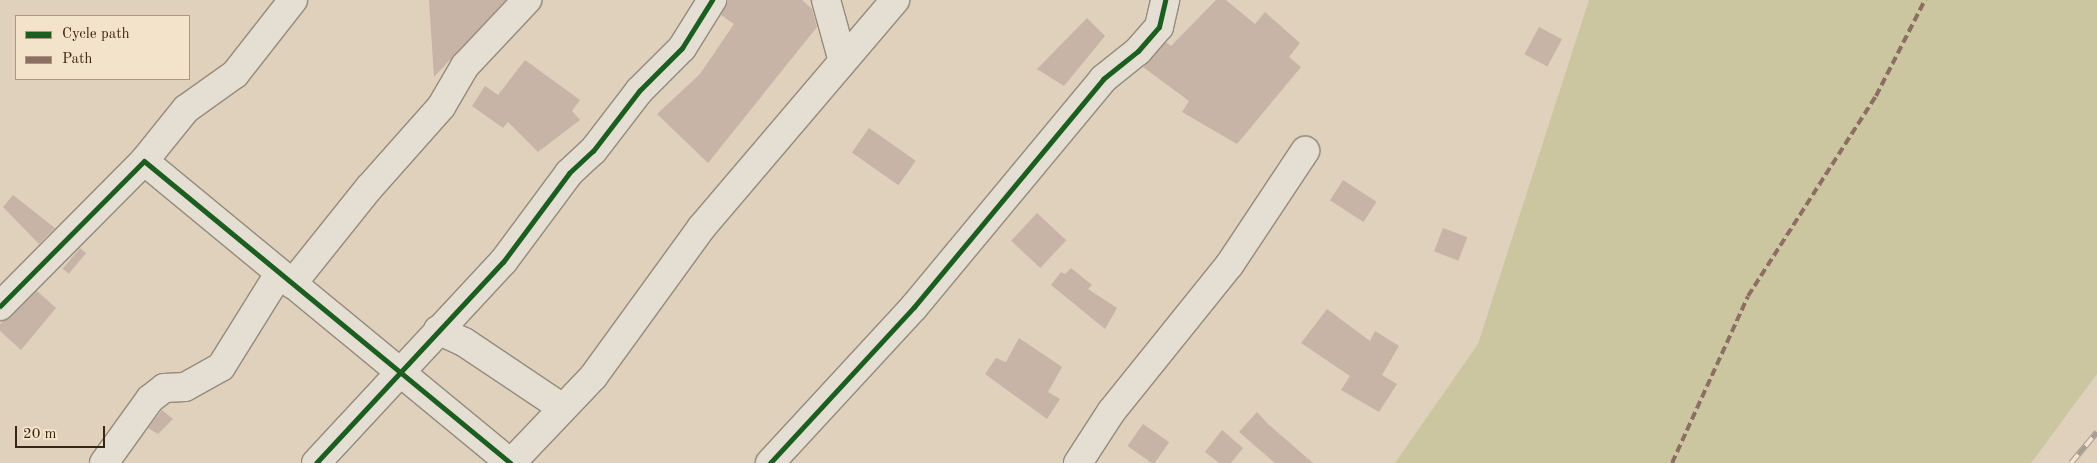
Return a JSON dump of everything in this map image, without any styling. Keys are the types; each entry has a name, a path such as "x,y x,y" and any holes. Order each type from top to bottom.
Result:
{"street":[{"path":"0,306 144,160 186,109 234,74 293,0"},
{"path":"104,463 150,399 164,388 185,387 221,367 286,279 441,107 465,66 527,0"},
{"path":"316,463 503,262 569,172 593,152 634,97 682,48 712,0"},
{"path":"826,0 842,58"},
{"path":"144,160 510,463 561,407 593,377 702,227 842,58 895,0"},
{"path":"770,463 914,306 1103,79 1148,39 1165,16 1165,0"},
{"path":"1078,463 1111,412 1230,264 1305,152"},
{"path":"438,330 464,342 561,407"}],"shaded area":[{"path":"1589,0 2097,0 2097,374 2031,463 1395,463 1478,344"}],"building":[{"path":"429,0 506,0 434,77"},
{"path":"728,0 802,0 812,9 817,27 708,163 657,114 700,74 734,24 721,15"},
{"path":"1216,0 1226,0 1255,24 1265,12 1300,43 1289,57 1301,67 1237,144 1182,112 1189,101 1143,67 1166,42 1171,46"},
{"path":"1087,18 1105,36 1064,86 1037,69"},
{"path":"1539,27 1562,39 1547,67 1524,54"},
{"path":"525,60 580,100 572,111 580,120 538,152 508,122 503,128 472,106 485,86 498,95"},
{"path":"869,128 916,161 898,185 852,153"},
{"path":"1343,180 1377,202 1363,222 1330,200"},
{"path":"13,195 55,228 39,244 3,207"},
{"path":"1037,213 1066,240 1040,268 1011,241"},
{"path":"1443,228 1467,237 1458,261 1434,251"},
{"path":"80,248 86,253 69,274 63,269"},
{"path":"1071,268 1092,285 1088,289 1117,308 1105,329 1051,285 1061,272 1065,274"},
{"path":"37,291 56,308 21,350 0,331 0,324"},
{"path":"1327,309 1370,341 1375,331 1399,346 1382,375 1397,384 1379,412 1341,390 1350,376 1301,343"},
{"path":"1019,338 1062,367 1048,392 1060,399 1047,419 985,374 996,358 1006,362"},
{"path":"162,410 173,419 158,434 148,428"},
{"path":"1257,412 1313,463 1275,463 1239,432"},
{"path":"1143,424 1169,442 1155,463 1152,463 1128,446"},
{"path":"1222,430 1243,448 1231,463 1219,463 1205,452"}],"railway":[{"path":"2071,463 2097,432"}],"marked path":[{"path":"1672,463 1748,296 1876,96 1925,0"}],"cycle path":[{"path":"316,463 503,262 569,173 593,151 639,91 682,48 712,0"},
{"path":"770,463 914,307 1103,79 1138,51 1159,27 1165,0"},
{"path":"0,306 144,161 510,463"}]}
